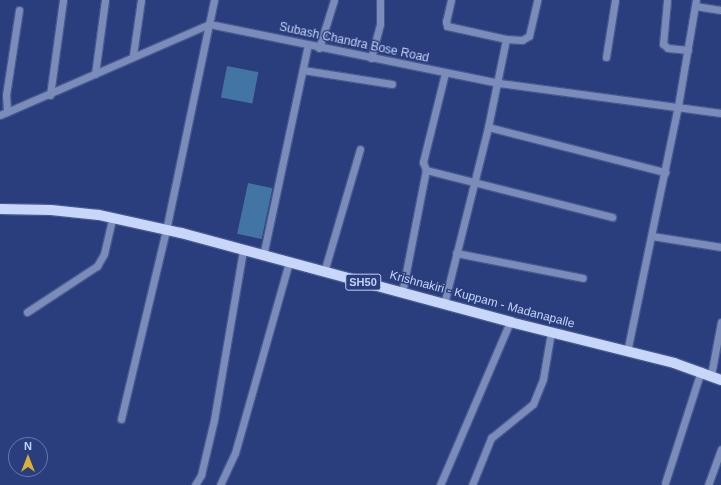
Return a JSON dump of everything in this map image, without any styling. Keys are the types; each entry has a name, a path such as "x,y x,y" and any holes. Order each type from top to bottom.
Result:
{"main road":[{"name":"Krishnakiri - Kuppam - Madanapalle","path":"0,209 51,210 112,218 166,230 510,322 701,371 721,380"}],"street":[{"path":"50,95 64,0"},
{"path":"95,74 105,0"},
{"path":"133,55 141,0"},
{"path":"121,419 166,230 214,0"},
{"path":"319,48 334,0"},
{"path":"371,58 380,24 380,0"},
{"path":"451,0 447,26 506,39 522,40 529,36 537,0"},
{"path":"606,57 615,0"},
{"path":"667,1 663,44 668,48 688,50"},
{"path":"627,352 665,172 696,3 721,10"},
{"path":"19,10 4,113 50,95 133,55 209,24"},
{"name":"Subash Chandra Bose Road","path":"209,24 308,46 499,83 721,113"},
{"path":"444,304 499,83 506,39"},
{"path":"263,256 308,46"},
{"path":"303,70 392,84"},
{"path":"402,293 426,170 423,162 445,73"},
{"path":"488,127 665,172"},
{"path":"324,272 360,149"},
{"path":"426,170 475,184 612,217"},
{"path":"27,312 97,266 104,254 112,218"},
{"path":"652,236 721,246"},
{"path":"195,485 201,475 214,420 243,250"},
{"path":"456,253 583,278"},
{"path":"220,485 235,453 289,262"},
{"path":"440,485 510,322"},
{"path":"711,376 721,322"},
{"path":"472,485 491,438 533,404 542,379 552,332"},
{"path":"665,483 701,371"},
{"path":"708,485 721,449"}],"building":[{"path":"227,66 258,72 252,104 221,97"},
{"path":"248,183 272,188 262,239 237,234"}]}
